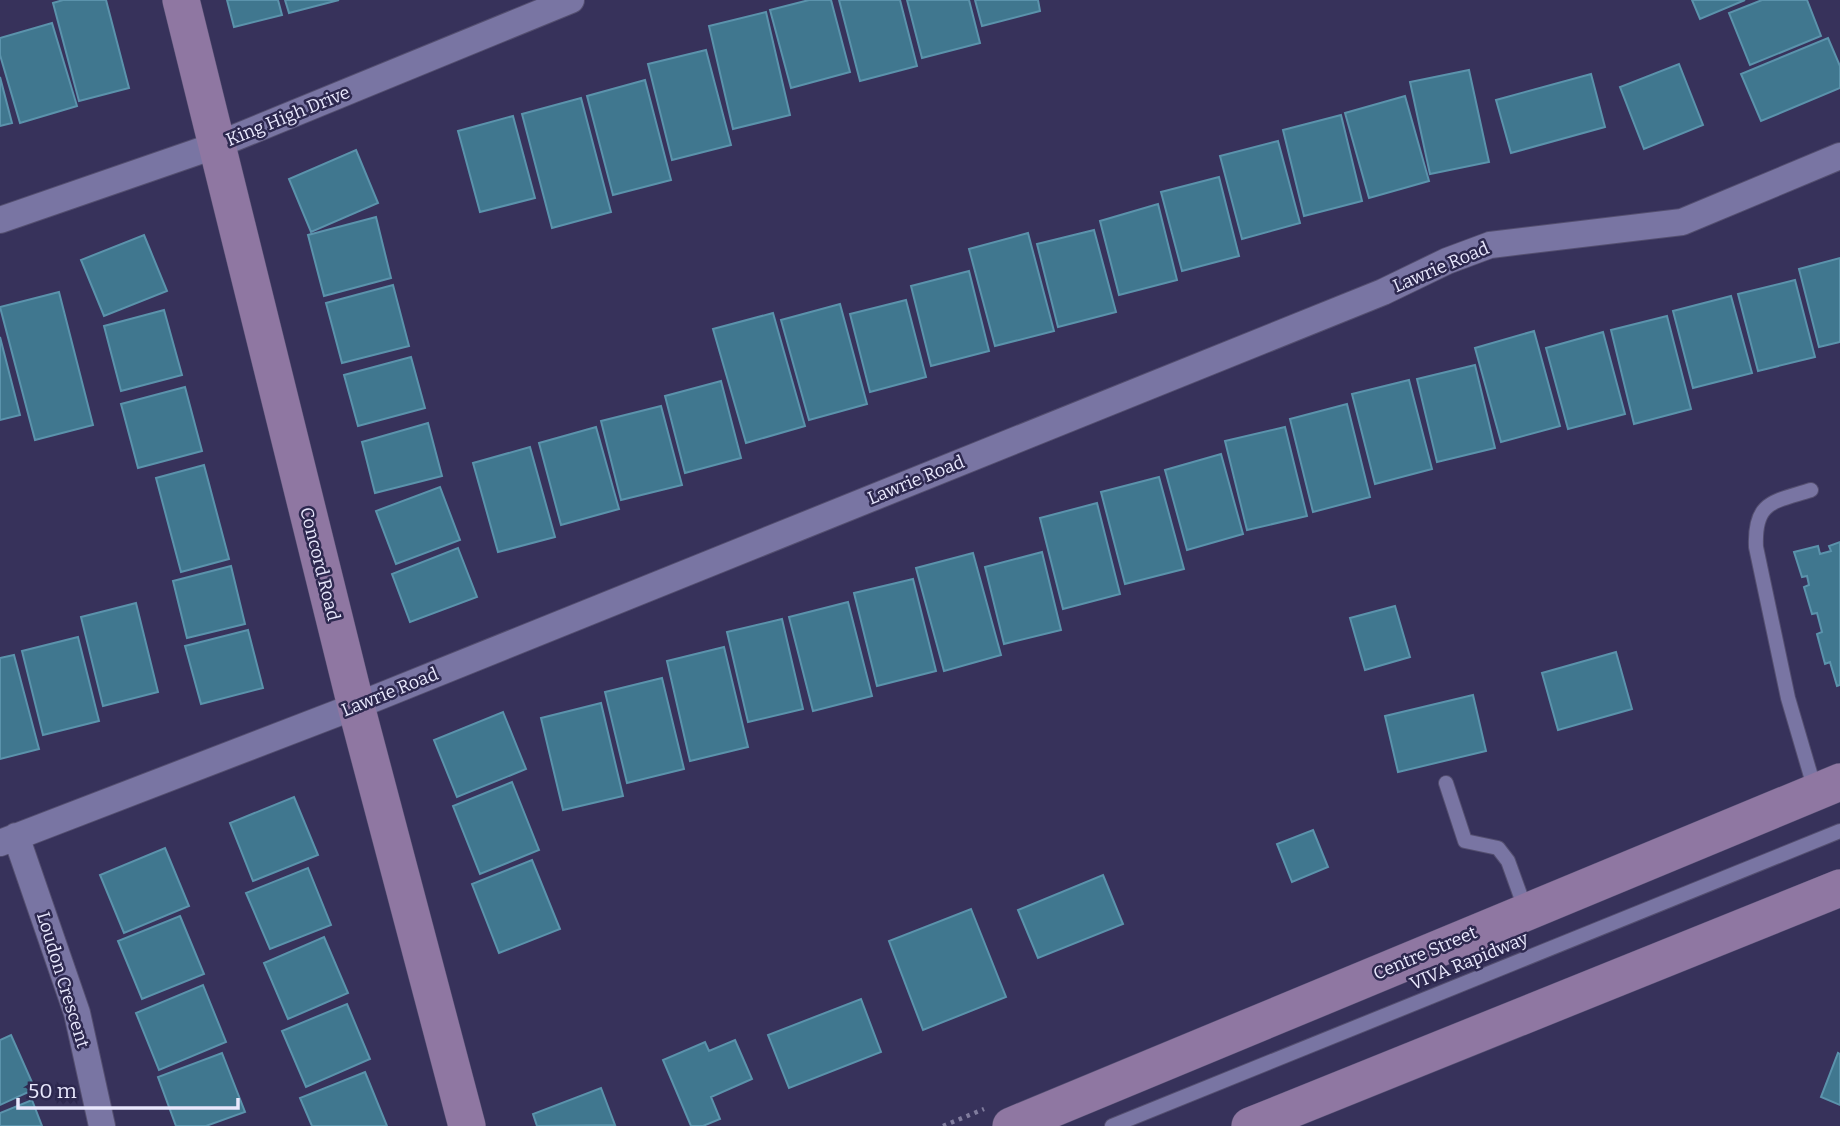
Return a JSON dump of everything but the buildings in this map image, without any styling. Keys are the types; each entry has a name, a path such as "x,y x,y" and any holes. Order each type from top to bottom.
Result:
{"main road":[{"name":"Concord Road","path":"181,0 356,706 467,1126"},
{"name":"Centre Street","path":"1010,1126 1827,787"},
{"path":"1250,1126 1840,888"}],"street":[{"name":"King High Drive","path":"0,220 217,145 571,0"},
{"name":"Lawrie Road","path":"8,839 356,706 1370,297 1447,261 1490,245 1682,222 1840,156"},
{"name":"Loudon Crescent","path":"8,839 77,1013 102,1126"}],"lane":[{"path":"1811,490 1769,503 1755,523 1756,547 1788,698 1827,787"},
{"path":"1446,783 1465,841 1498,848 1508,861 1526,911"},
{"name":"VIVA Rapidway","path":"1112,1126 1840,831"}]}
